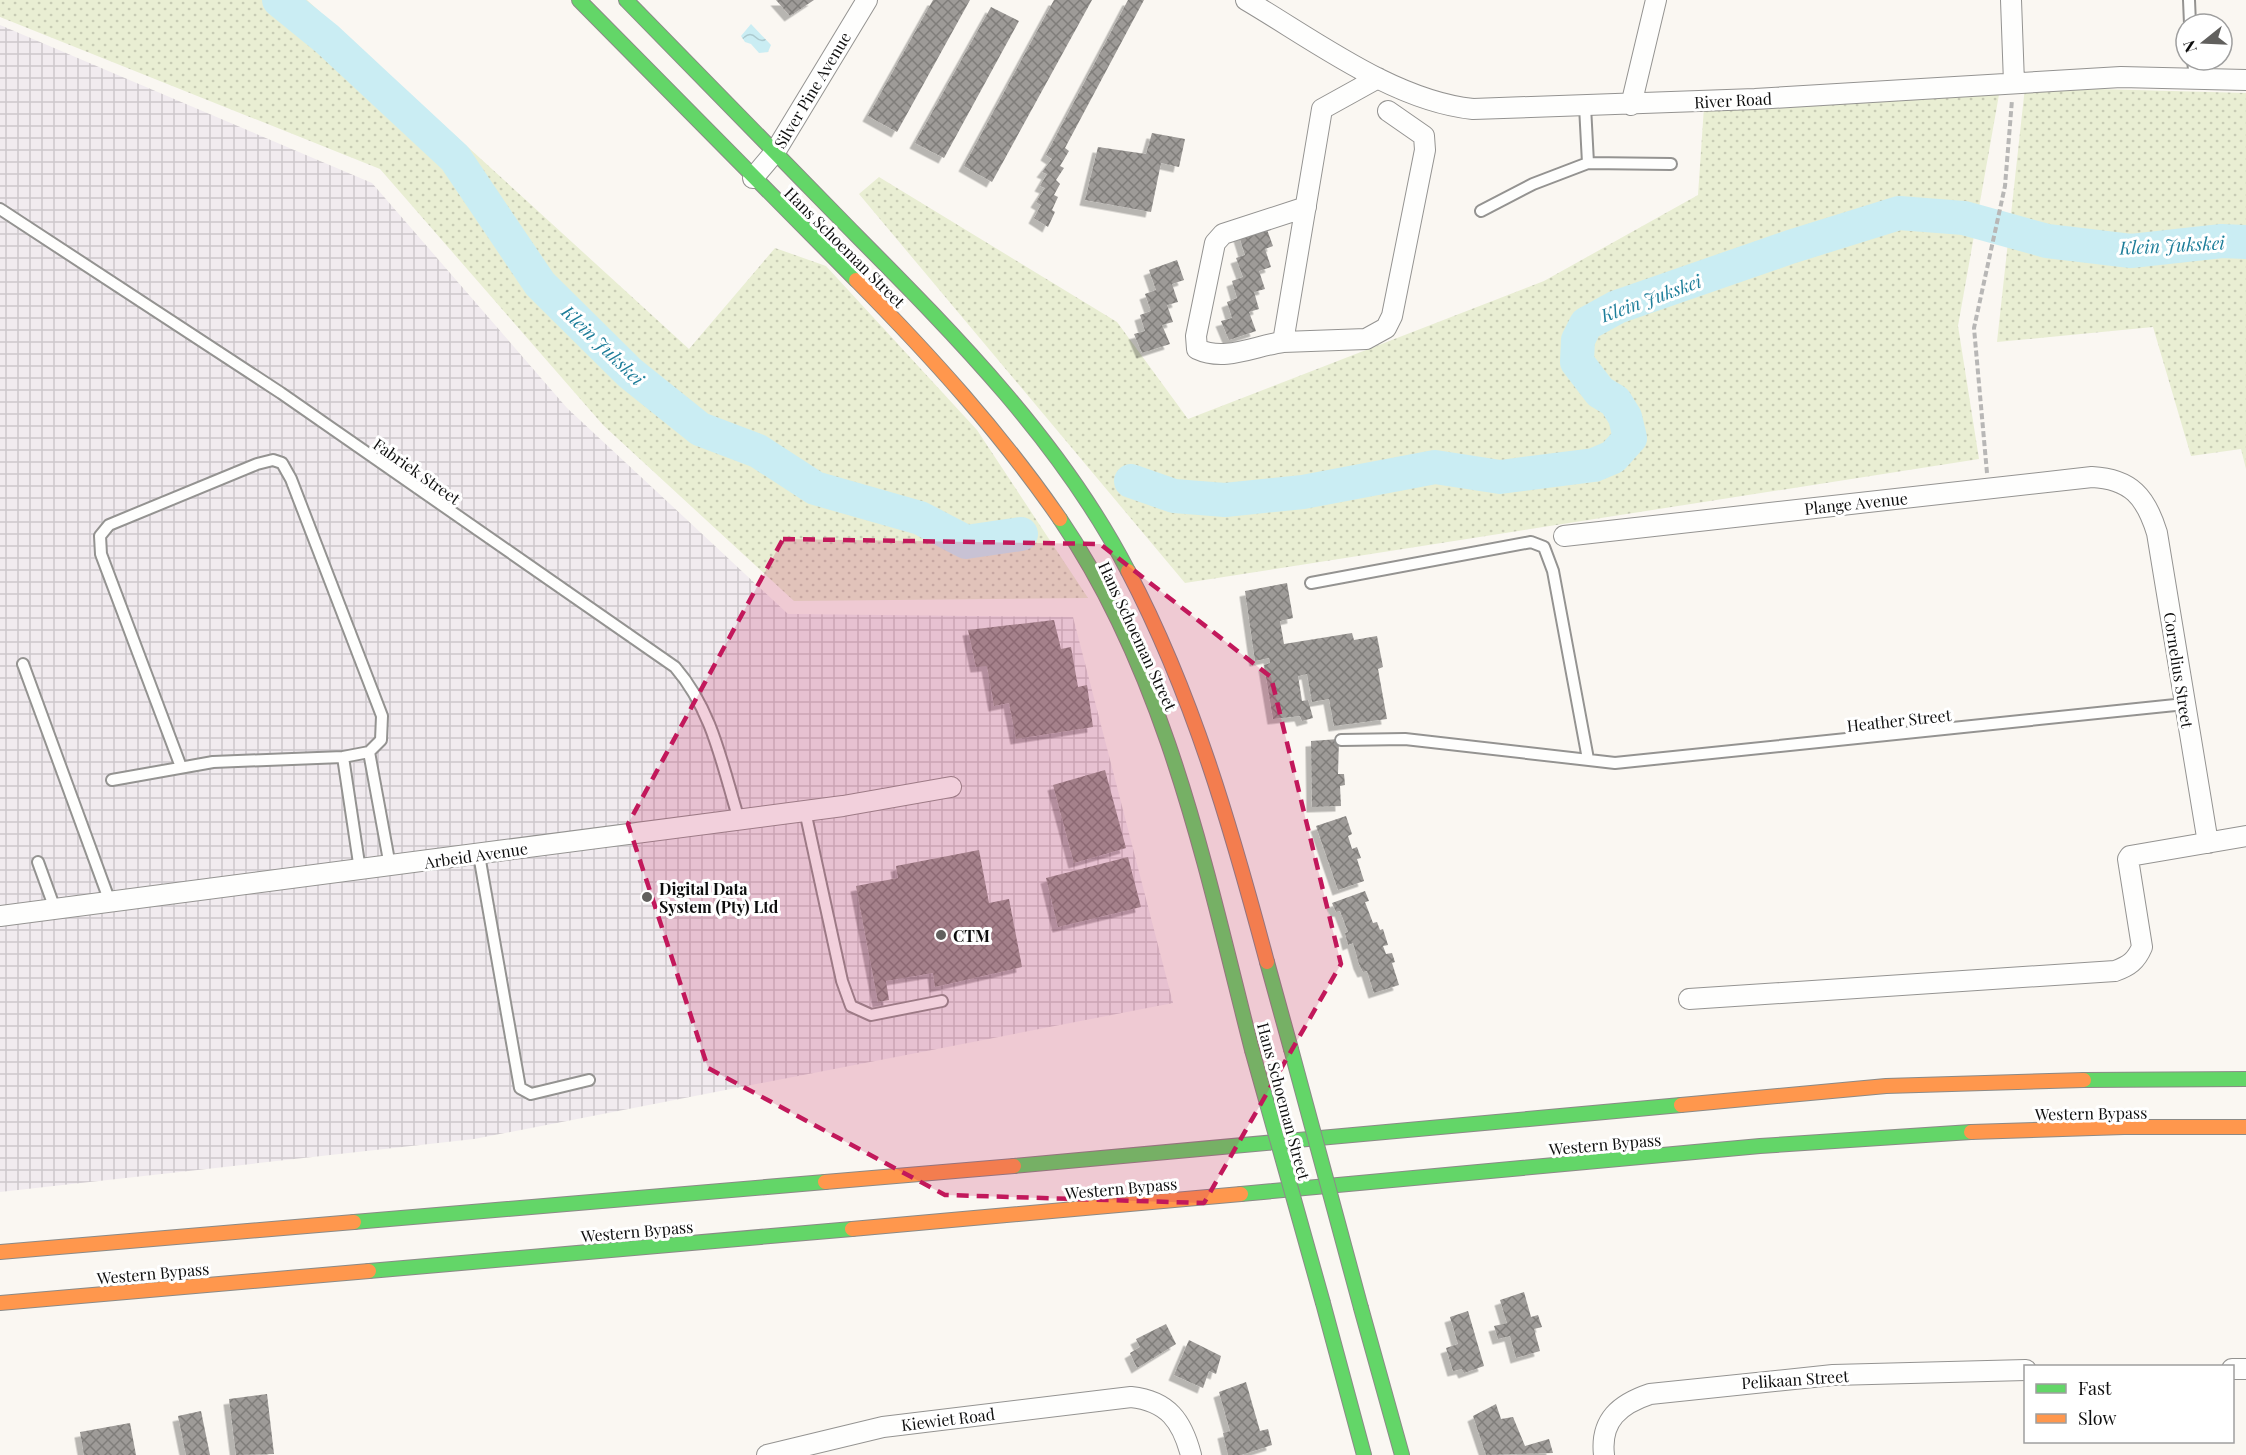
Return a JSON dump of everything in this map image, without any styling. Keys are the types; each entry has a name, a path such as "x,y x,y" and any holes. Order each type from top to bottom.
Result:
{"main road":[{"name":"Hans Schoeman Street","path":"579,0 753,178 851,273 1004,441 1065,527 1101,589 1158,717 1196,839 1364,1455"},
{"name":"Hans Schoeman Street","path":"626,0 985,370 1066,470 1128,570 1172,662 1215,776 1402,1455"},
{"name":"Western Bypass","path":"0,1252 914,1175 1886,1086 2047,1080 2246,1079"},
{"name":"Western Bypass","path":"0,1303 1697,1152 1990,1132 2246,1127"}],"street":[{"name":"Silver Pine Avenue","path":"753,178 775,152 867,0"},
{"name":"River Road","path":"1246,0 1378,78 1447,106 1473,109 1630,105 2121,77 2174,72"},
{"path":"1630,105 1656,0"},
{"path":"2011,0 2014,83"},
{"name":"River Road","path":"2204,72 2246,80"},
{"path":"1283,342 1322,109 1378,78"},
{"path":"1305,207 1223,234 1215,243 1196,336 1197,349 1210,355 1238,353 1283,342 1366,339 1386,328 1392,316 1425,150 1424,136 1388,111"},
{"name":"Plange Avenue","path":"1564,536 2092,477 2110,478 2122,482 2142,499"},
{"name":"Cornelius Street","path":"2142,499 2157,533 2208,843"},
{"name":"Arbeid Avenue","path":"1,914 479,855 805,811 951,786"},
{"path":"1689,999 2115,971 2127,967 2138,958 2142,946 2128,859 2130,856 2246,836"},
{"name":"Pelikaan Street","path":"1604,1455 1603,1439 1611,1417 1626,1403 1650,1394 1833,1376 2024,1370"},
{"name":"Kiewiet Road","path":"767,1455 836,1447 882,1427 1131,1397 1151,1399 1164,1407 1186,1436 1191,1455"}],"lane":[{"path":"1585,106 1588,163"},
{"path":"1481,211 1533,184 1588,163 1671,164"},
{"name":"Fabriek Street","path":"0,209 281,393 675,667 691,686 705,711 738,820"},
{"path":"112,780 213,762 343,757 369,752 381,740 382,716 291,479 282,464 273,460 109,525 100,536 101,554 181,767"},
{"path":"1311,583 1531,542 1544,547 1553,571 1588,759"},
{"path":"23,664 110,902"},
{"name":"Heather Street","path":"1341,740 1405,739 1615,763 2185,704"},
{"path":"369,752 390,866"},
{"path":"343,757 360,870"},
{"path":"805,811 842,981 851,1006 871,1015 942,1001"},
{"path":"479,855 520,1088 531,1094 589,1080"},
{"path":"38,862 55,909"}],"path":[{"path":"1988,488 1974,328 2005,186 2014,83"}],"highlighted area":[{"path":"783,539 1100,544 1271,677 1341,964 1204,1203 945,1195 708,1068 628,824"}],"shaded area":[{"path":"0,25 372,183 567,408 788,614 1073,617 1173,1003 474,1139 0,1192"}],"green space":[{"path":"0,0 307,0 689,349 775,248 826,266 977,430 1088,598 794,601 603,425 380,169 0,17"},
{"path":"2025,87 2246,93 2246,469 2241,449 2191,456 2153,327 1997,342"},
{"path":"2000,89 1958,326 1979,459 1185,583 859,194 879,177 1117,322 1188,419 1544,281 1698,195 1704,107"}],"water":[{"path":"751,24 771,45 768,52 759,53 741,36"}],"building":[{"path":"776,0 814,0 790,16"},
{"path":"933,0 970,0 897,132 868,116"},
{"path":"1054,0 1092,0 992,182 964,166"},
{"path":"1128,0 1144,0 1065,148 1069,151 1060,166 1064,168 1056,180 1060,184 1054,195 1058,197 1052,210 1055,212 1048,227 1034,218 1041,205 1036,202 1045,188 1040,186 1047,174 1042,172 1052,159 1046,155"},
{"path":"991,7 1019,21 944,158 915,143"},
{"path":"1152,133 1185,139 1179,167 1161,163 1151,212 1085,200 1098,147 1146,154"},
{"path":"1266,227 1273,246 1265,249 1271,267 1259,271 1265,289 1254,292 1259,309 1249,312 1256,331 1229,340 1221,321 1232,318 1227,302 1237,298 1232,281 1243,277 1236,258 1245,255 1239,236"},
{"path":"1177,260 1184,280 1172,284 1178,302 1167,305 1173,322 1162,325 1170,344 1142,353 1134,334 1145,331 1140,315 1151,311 1145,294 1156,290 1149,270"},
{"path":"1287,583 1293,618 1280,621 1284,644 1352,633 1354,640 1377,636 1383,667 1378,669 1387,719 1334,726 1329,699 1312,702 1307,674 1298,676 1302,701 1308,700 1313,718 1302,721 1300,716 1273,719 1264,665 1270,663 1269,658 1255,661 1245,591"},
{"path":"1054,620 1061,649 1071,647 1078,687 1087,685 1093,727 1016,739 1009,703 994,706 987,666 976,667 968,630"},
{"path":"1339,739 1338,774 1344,774 1345,785 1340,786 1341,806 1312,807 1311,741"},
{"path":"1105,770 1126,848 1074,863 1053,785"},
{"path":"1346,816 1352,834 1348,836 1352,849 1357,847 1361,858 1357,859 1364,881 1338,890 1316,826"},
{"name":"CTM","path":"979,850 989,903 1009,899 1022,967 935,987 933,973 886,981 889,1000 878,1002 856,886 898,878 896,866"},
{"path":"1128,857 1141,907 1058,927 1046,878"},
{"path":"1365,891 1369,901 1365,902 1373,923 1377,922 1380,930 1383,929 1388,945 1383,946 1386,954 1392,953 1395,962 1392,963 1399,985 1374,993 1367,971 1363,972 1359,964 1353,943 1348,945 1345,933 1348,932 1340,911 1336,912 1332,903"},
{"path":"1524,1292 1531,1317 1538,1315 1542,1327 1534,1329 1540,1351 1516,1358 1510,1336 1498,1339 1494,1326 1507,1323 1500,1300"},
{"path":"1468,1311 1484,1366 1464,1373 1462,1369 1453,1371 1446,1348 1458,1344 1450,1317"},
{"path":"1166,1324 1176,1344 1137,1368 1130,1353 1140,1347 1136,1339"},
{"path":"1189,1340 1221,1356 1216,1374 1209,1371 1203,1388 1174,1375"},
{"path":"1246,1382 1260,1431 1268,1429 1272,1445 1241,1455 1228,1455 1223,1433 1230,1431 1219,1392"},
{"path":"267,1394 274,1454 236,1455 229,1399"},
{"path":"1496,1404 1501,1419 1513,1417 1525,1446 1549,1439 1553,1453 1486,1455 1473,1416"},
{"path":"201,1411 210,1455 186,1455 178,1416"},
{"path":"130,1423 136,1455 84,1455 80,1432"}],"waterway":[{"name":"Klein Jukskei","path":"279,0 327,39 455,158 540,284 630,373 700,429 758,451 815,488 920,518 966,542 1021,534"},
{"name":"Klein Jukskei","path":"1131,481 1174,496 1225,500 1303,492 1435,467 1500,477 1594,465 1613,457 1630,438 1625,417 1615,401 1600,392 1577,362 1578,340 1586,324 1617,307 1790,247 1899,213 1964,218 2047,241 2131,251 2222,241 2246,242"}],"traffic: fast":[{"path":"579,0 856,280"},
{"path":"626,0 928,308 1003,390 1071,477 1101,523 1128,571"},
{"path":"1060,519 1097,580 1129,643 1156,709 1199,844 1252,1050"},
{"path":"1267,962 1291,1049"},
{"path":"1291,1049 1361,1308"},
{"path":"1252,1050 1323,1303"},
{"path":"2084,1080 2246,1079"},
{"path":"1014,1166 1681,1105"},
{"path":"1241,1194 1760,1146 1971,1132"},
{"path":"354,1222 825,1182"},
{"path":"369,1271 852,1229"},
{"path":"1323,1303 1364,1455"},
{"path":"1361,1308 1402,1455"}],"traffic: slow":[{"path":"856,280 911,337 989,425 1060,519"},
{"path":"1128,571 1172,665 1191,714 1224,812 1267,962"},
{"path":"1681,1105 1886,1086 2084,1080"},
{"path":"1971,1132 2124,1127 2246,1127"},
{"path":"825,1182 1014,1166"},
{"path":"852,1229 1241,1194"},
{"path":"0,1252 354,1222"},
{"path":"0,1303 369,1271"}],"place":[{"name":"Digital Data System (Pty) Ltd","path":"647,897"},
{"name":"CTM","path":"941,935"}]}
